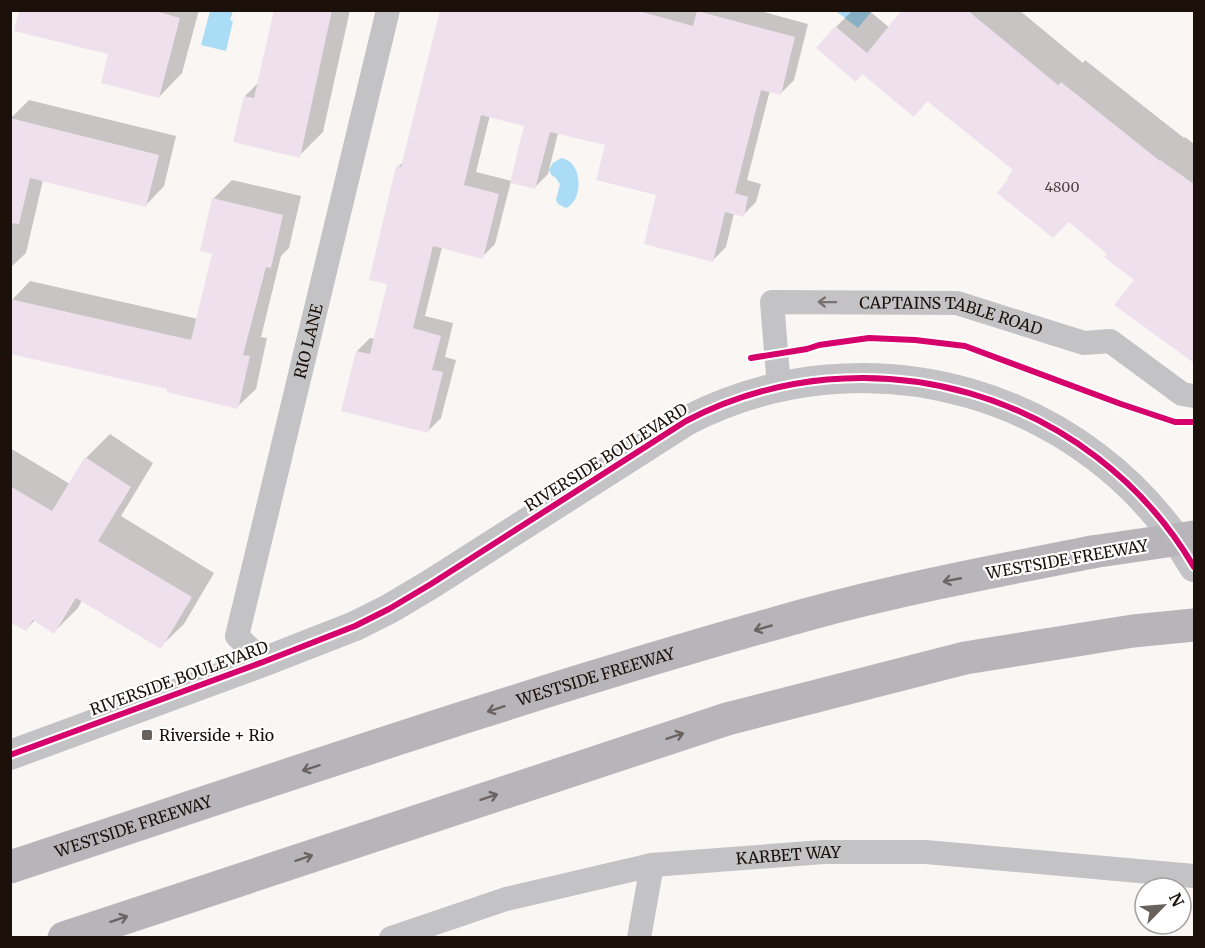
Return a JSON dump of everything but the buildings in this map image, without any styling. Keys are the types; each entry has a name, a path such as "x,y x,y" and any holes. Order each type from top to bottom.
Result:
{"highway":[{"name":"WESTSIDE FREEWAY","path":"10,867 388,743 805,615 934,583 1092,552 1194,537"},
{"path":"64,938 728,719 965,658 1133,631 1194,625"}],"street":[{"name":"RIO LANE","path":"263,662 237,636 388,10"},
{"name":"CAPTAINS TABLE ROAD","path":"779,387 772,302 957,303 1084,343 1110,341 1182,394 1194,396"},
{"name":"RIVERSIDE BOULEVARD","path":"10,755 355,626 389,609 686,421 727,402 779,387 843,379 902,381 931,384 970,393 1009,406 1066,435 1114,470 1142,496 1194,567"},
{"name":"KARBET WAY","path":"391,938 506,899 652,865 823,852 882,851 926,852 1194,876"},
{"path":"639,938 652,865"}],"water":[{"path":"839,10 872,11 858,28 837,12"},
{"path":"210,11 233,11 226,51 201,45"},
{"path":"561,158 574,166 578,181 576,197 566,208 558,204 556,200 560,184 549,170 553,163"}],"cycle path":[{"path":"751,358 869,338 915,340 965,346 1175,422 1194,422"},
{"path":"10,755 355,626 431,584 686,421 756,393 827,380 899,380 969,393 1036,419 1097,457 1150,507 1194,567"}],"place":[{"name":"Riverside + Rio","path":"147,735"}]}
